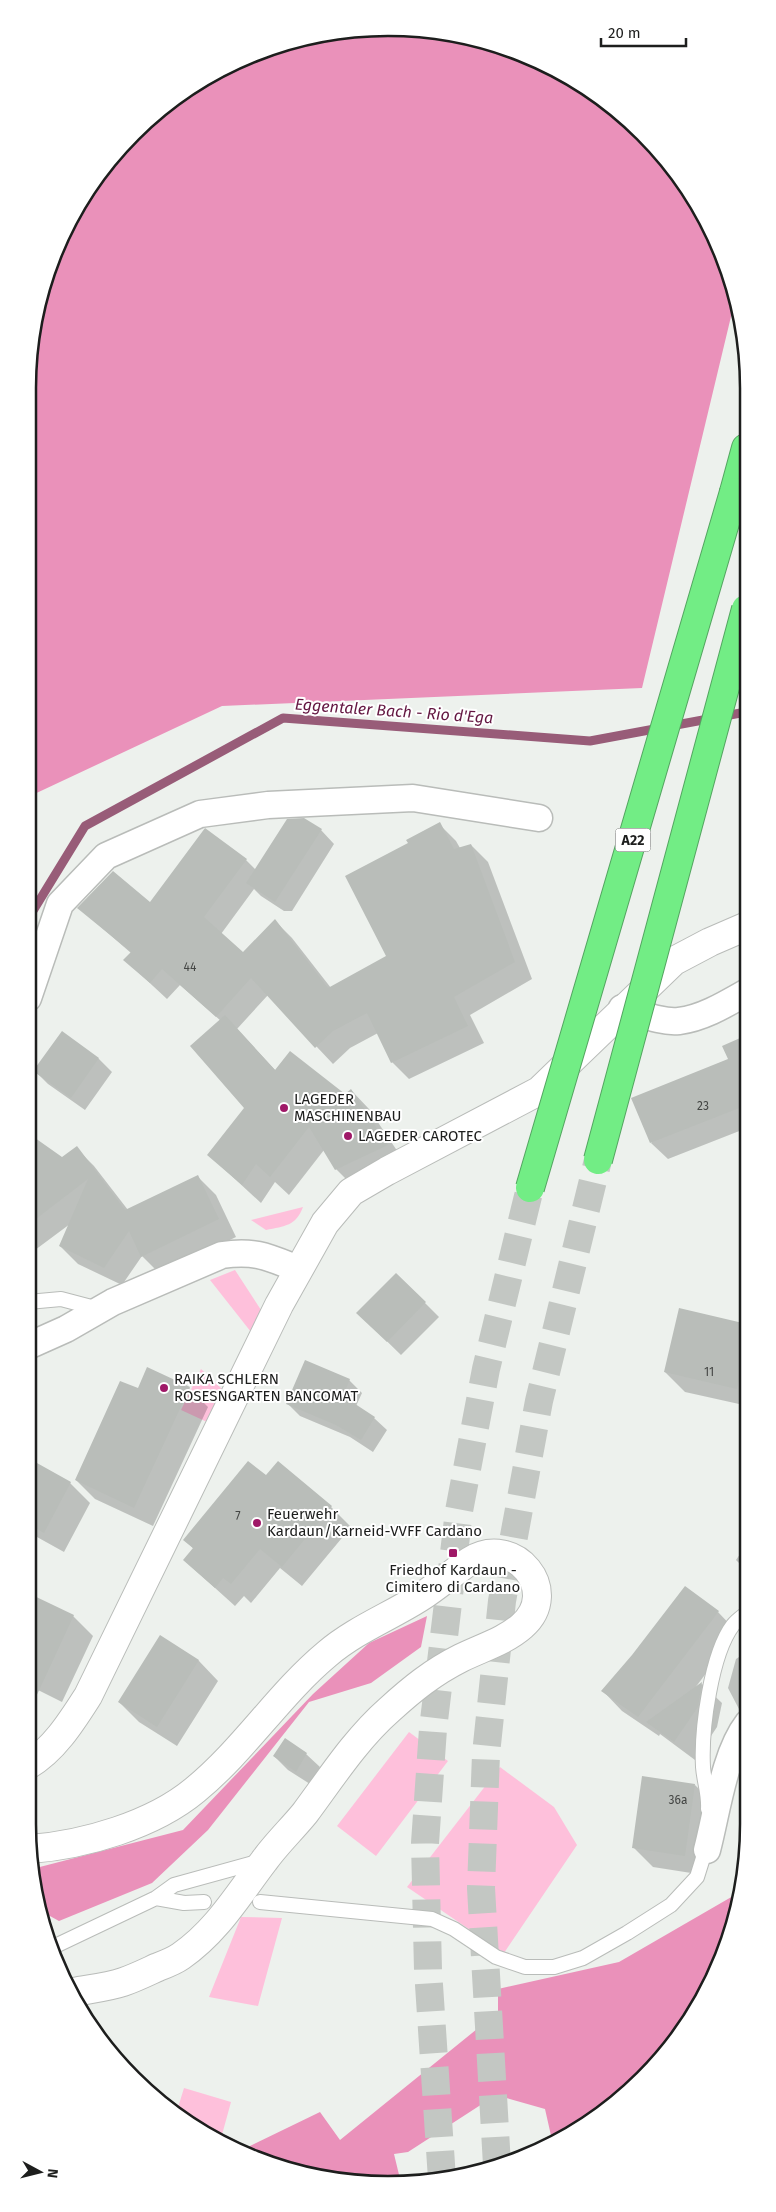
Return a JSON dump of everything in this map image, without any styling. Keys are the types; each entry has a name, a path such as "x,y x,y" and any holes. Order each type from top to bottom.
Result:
{"highway":[{"name":"A22","path":"530,1188 740,470"},
{"path":"598,1160 740,631"}],"street":[{"path":"36,974 60,904 106,856 200,814 268,805 413,798 539,818"},
{"path":"36,1760 64,1732 88,1696 242,1378 298,1270 325,1223 351,1192 387,1171 540,1091 622,1008 674,960 740,929"},
{"path":"622,1008 660,1019 679,1021 710,1012 740,996"},
{"path":"36,1342 66,1329 100,1310 222,1256 240,1252 259,1254 298,1270"},
{"path":"37,1849 73,1844 141,1822 194,1791 290,1689 328,1653 363,1629 419,1598 471,1560 485,1554 499,1554 513,1558 527,1567 535,1581 534,1612 524,1625 508,1636 459,1659 423,1680 382,1716 264,1860 225,1916 206,1936 179,1958 123,1982 79,1991"},
{"path":"707,1850 726,1770 740,1733"}],"lane":[{"path":"36,1301 61,1299 100,1310"},
{"path":"260,1902 432,1919 454,1929 496,1957 525,1967 554,1967 583,1958 627,1933 671,1905 697,1877 707,1850 708,1798 703,1767 710,1687 720,1650 734,1624 740,1619"},
{"path":"58,1945 156,1898 174,1885 264,1860"},
{"path":"156,1898 184,1903 204,1902"}],"shaded area":[{"path":"388,36 434,39 479,48 501,55 523,63 564,83 602,109 637,139 667,174 693,212 713,253 732,313 642,688 222,706 36,793 37,365 39,342 48,297 63,253 83,212 109,174 139,139 174,109 212,83 232,73 253,63 297,48 342,39 365,37"},
{"path":"303,1207 293,1222 279,1227 266,1230 251,1220"},
{"path":"235,1270 261,1310 251,1332 210,1280"},
{"path":"201,1369 222,1389 207,1422 181,1410"},
{"path":"427,1616 421,1647 371,1683 309,1702 208,1830 152,1883 59,1921 48,1915 39,1867 183,1830 313,1694 369,1643"},
{"path":"409,1732 448,1761 376,1856 337,1826"},
{"path":"500,1767 554,1807 577,1845 504,1953 407,1887"},
{"path":"732,1897 713,1959 693,2000 667,2038 637,2073 602,2103 564,2129 551,2136 545,2109 496,2095 408,2152 394,2154 399,2176 365,2175 319,2169 297,2164 249,2147 320,2112 340,2140 498,2012 498,1989 619,1962"},
{"path":"241,1917 282,1918 258,2006 209,1997"},
{"path":"184,2088 231,2102 222,2134 178,2106"}],"building":[{"path":"304,818 322,829 275,902 246,883 287,819"},
{"path":"440,822 454,849 471,844 515,962 454,997 468,1026 391,1063 367,1013 333,1031 315,1048 251,978 216,1017 162,969 150,983 123,960 131,952 77,908 113,871 150,902 205,828 247,859 204,917 243,952 275,919 328,988 386,956 345,876 408,843 406,840"},
{"path":"225,1015 275,1070 290,1051 345,1094 351,1089 388,1145 335,1170 309,1127 270,1177 256,1164 242,1185 207,1155 244,1108 190,1046"},
{"path":"62,1031 99,1058 71,1098 36,1073 36,1067"},
{"path":"740,1038 740,1108 650,1143 631,1098 728,1059 722,1046"},
{"path":"36,1139 62,1157 77,1146 125,1210 198,1175 219,1219 141,1257 129,1231 104,1268 59,1246 88,1179 36,1219"},
{"path":"396,1273 426,1302 387,1342 356,1313"},
{"path":"679,1308 740,1322 740,1376 737,1389 664,1372"},
{"path":"305,1360 350,1379 343,1396 375,1417 361,1440 336,1425 286,1404"},
{"path":"147,1367 190,1387 134,1508 75,1480 120,1381 138,1388"},
{"name":"Feuerwehr Kardaun/Karneid-VVFF Cardano","path":"248,1461 266,1475 278,1461 332,1506 282,1567 260,1549 231,1584 223,1578 215,1588 183,1560 193,1548 183,1540"},
{"path":"36,1462 71,1482 44,1533 36,1528"},
{"path":"685,1586 719,1611 638,1717 601,1691 632,1655"},
{"path":"36,1597 74,1615 36,1697"},
{"path":"160,1635 199,1660 157,1727 118,1702"},
{"path":"702,1682 698,1707 674,1742 646,1722"},
{"path":"285,1738 307,1753 296,1772 273,1756"},
{"path":"642,1776 695,1784 685,1856 632,1848"}],"waterway":[{"name":"Eggentaler Bach - Rio d'Ega","path":"36,906 85,826 283,718 590,741 740,713"}],"tunnel":[{"path":"497,2158 481,1888 486,1754 502,1601 539,1401 598,1160"},
{"path":"442,2172 428,1970 425,1843 433,1729 459,1511 486,1369 530,1188"}],"place":[{"name":"LAGEDER MASCHINENBAU","path":"284,1108"},
{"name":"LAGEDER CAROTEC","path":"348,1136"},
{"name":"RAIKA SCHLERN ROSESNGARTEN BANCOMAT","path":"164,1388"},
{"name":"Feuerwehr Kardaun/Karneid-VVFF Cardano","path":"257,1523"},
{"name":"Friedhof Kardaun - Cimitero di Cardano","path":"453,1553"}]}
